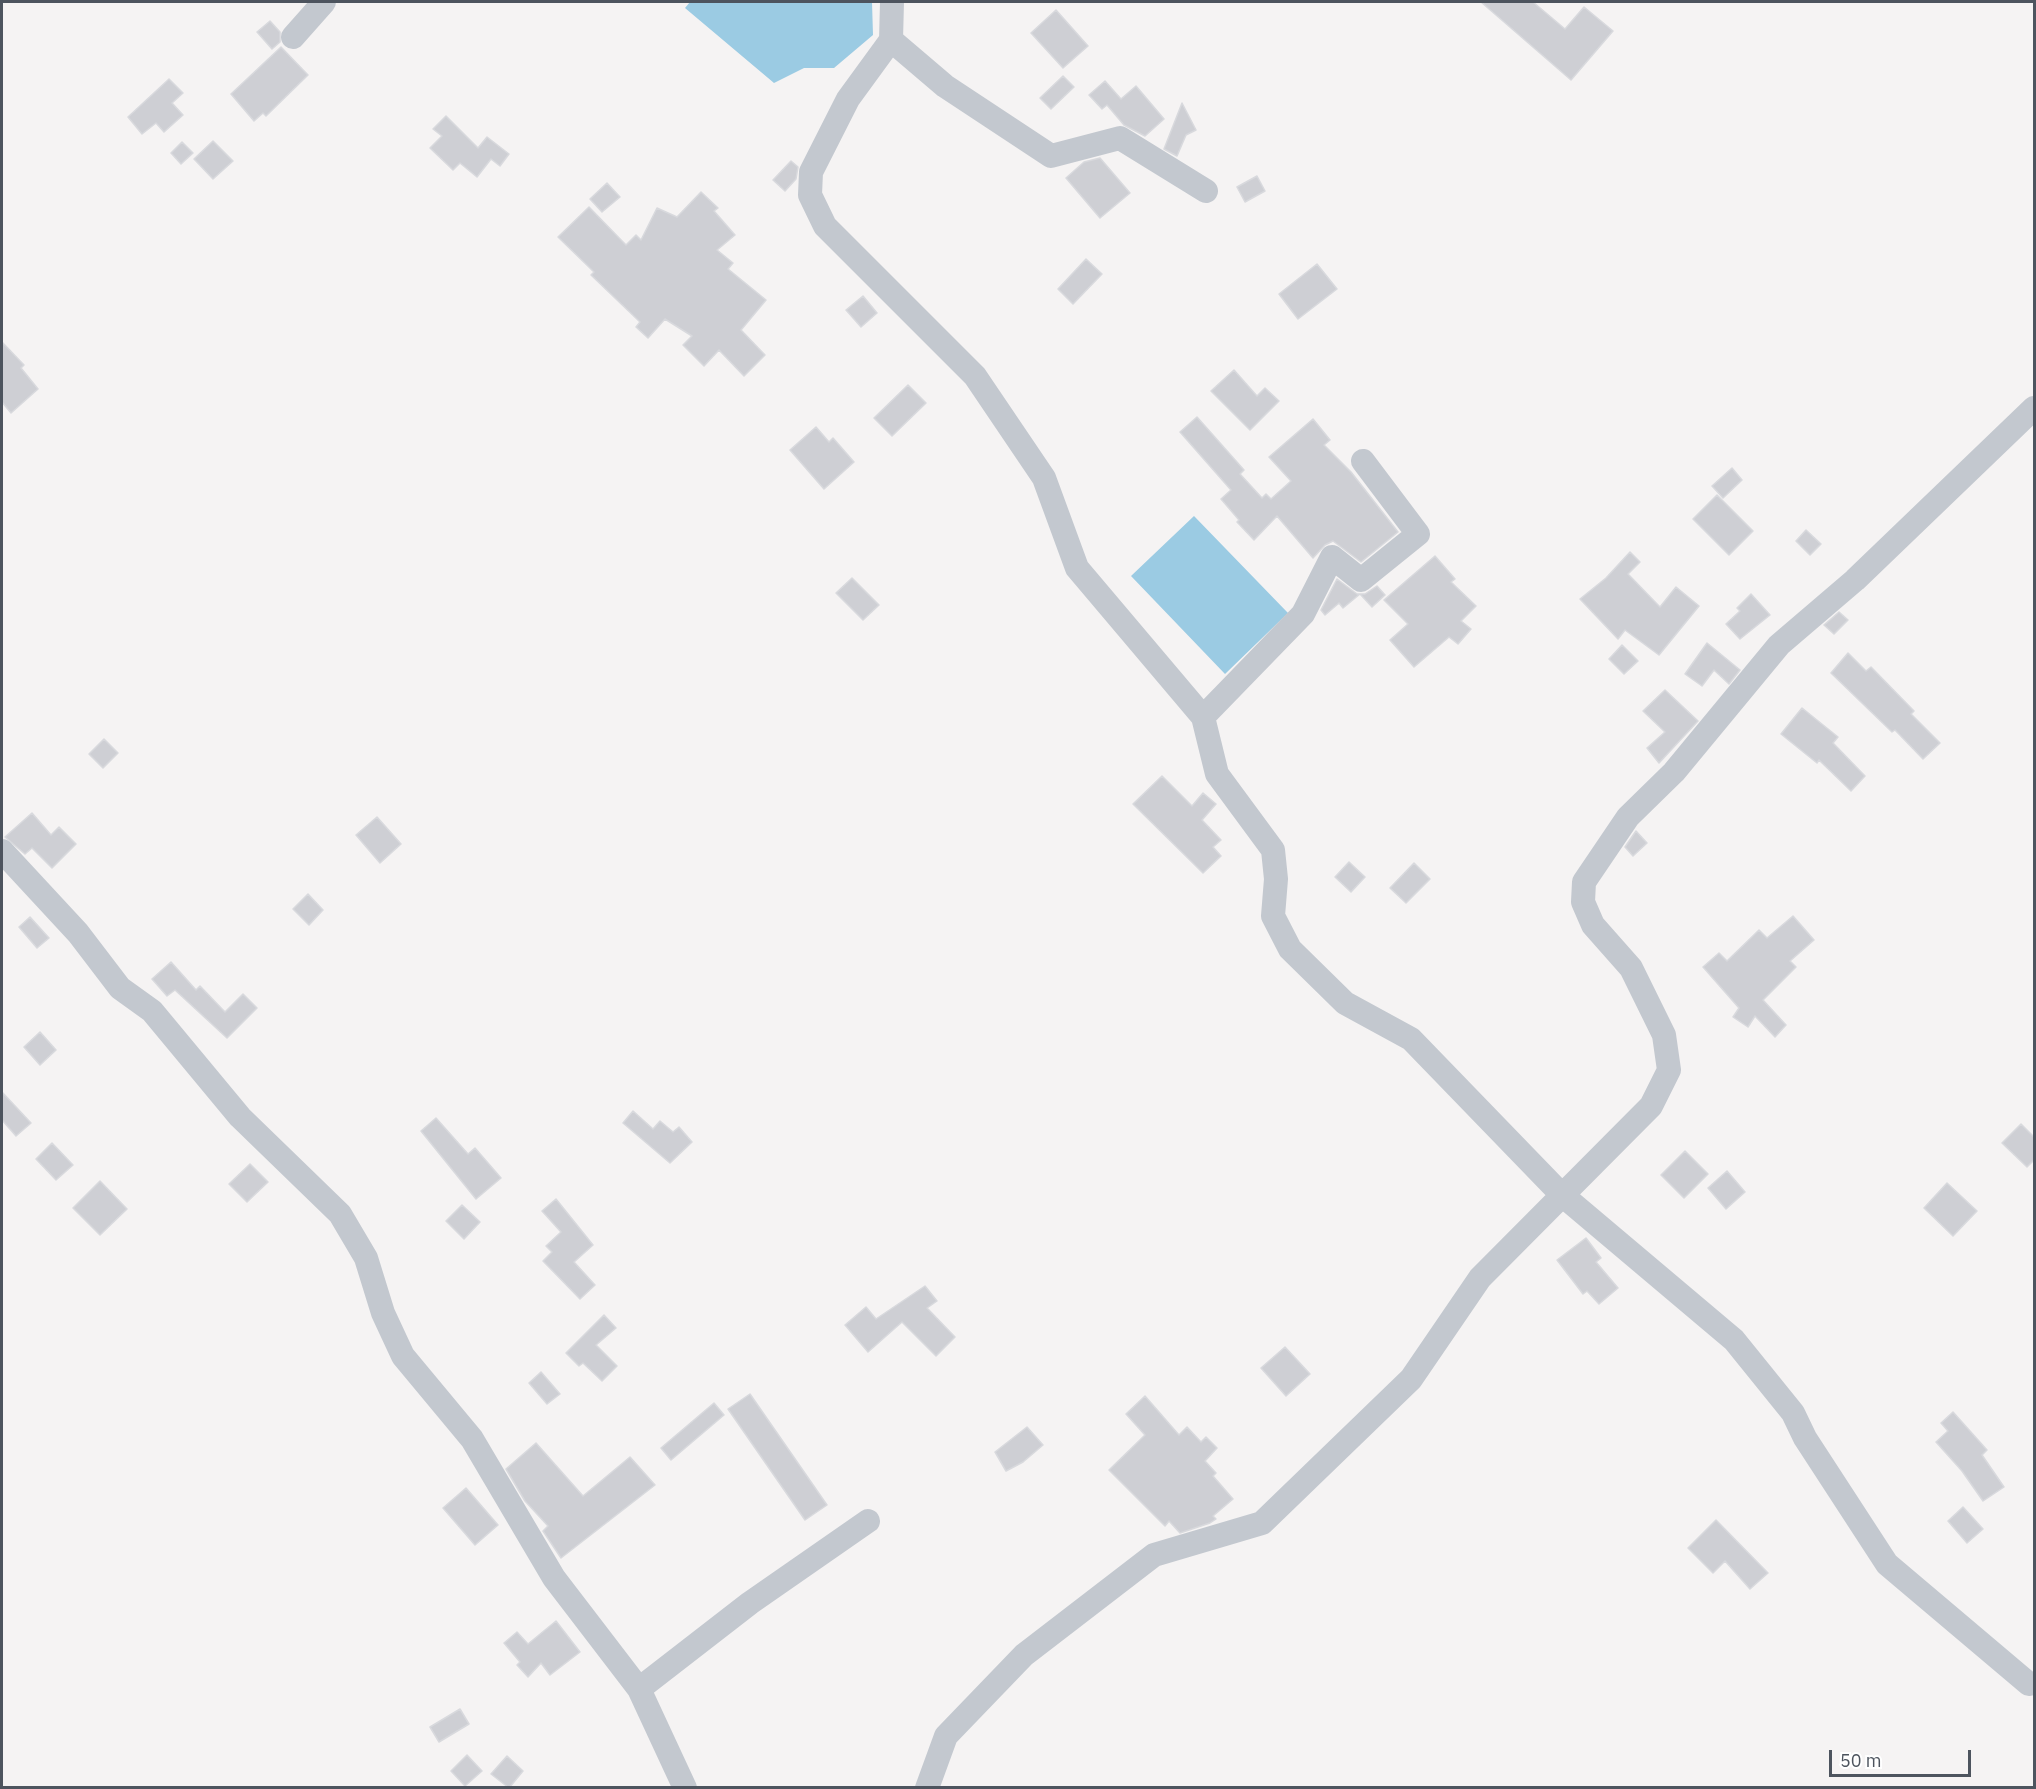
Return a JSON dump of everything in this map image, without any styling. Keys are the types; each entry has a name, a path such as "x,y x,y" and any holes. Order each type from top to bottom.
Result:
{"street":[{"path":"293,37 324,2"},
{"path":"892,2 891,40 848,99 811,172 810,195 825,226 975,376 1044,478 1077,568 1203,717 1217,774 1273,850 1276,879 1273,916 1290,949 1345,1003 1411,1039 1561,1194 1734,1340 1793,1413 1804,1438 1887,1564 2029,1684"},
{"path":"891,40 945,86 1051,156 1120,138 1206,191"},
{"path":"927,1788 946,1736 1024,1655 1154,1555 1262,1523 1411,1379 1480,1278 1651,1106 1669,1070 1664,1035 1631,968 1593,925 1583,902 1584,882 1628,817 1674,772 1779,645 1855,580 2034,408"},
{"path":"1203,717 1303,614 1332,557 1360,580 1418,534 1363,461"},
{"path":"2,850 78,933 120,988 152,1011 240,1117 340,1214 366,1258 383,1313 403,1356 472,1439 554,1578 639,1689 685,1788"},
{"path":"639,1689 750,1603 868,1521"}],"water":[{"path":"690,2 872,2 873,35 834,68 804,68 774,83 685,8"},
{"path":"1194,516 1288,613 1225,674 1131,576"}],"building":[{"path":"1481,2 1533,2 1565,29 1584,7 1613,31 1571,80"},
{"path":"1056,10 1088,46 1063,68 1031,33"},
{"path":"270,21 280,32 280,42 272,49 257,32"},
{"path":"281,47 308,75 266,116 263,113 254,121 231,94"},
{"path":"1063,76 1074,87 1051,109 1040,98"},
{"path":"169,79 183,93 172,103 183,115 164,132 156,123 142,134 128,117"},
{"path":"1105,81 1121,99 1136,86 1164,119 1145,136 1124,125 1107,105 1102,109 1089,95"},
{"path":"1182,103 1196,130 1186,135 1177,156 1164,149"},
{"path":"446,116 478,148 487,137 509,154 500,166 491,159 477,177 460,163 453,170 430,148 442,136 433,129"},
{"path":"213,141 233,161 213,179 194,159"},
{"path":"182,142 193,153 181,164 171,153"},
{"path":"1100,158 1130,193 1100,218 1066,178 1084,162"},
{"path":"791,161 798,167 796,179 785,191 773,180"},
{"path":"1257,176 1265,191 1245,202 1237,187"},
{"path":"607,183 620,197 602,212 590,199"},
{"path":"701,192 718,208 714,211 735,235 717,250 733,263 728,269 766,300 741,330 765,355 744,376 719,350 704,366 683,345 692,336 665,319 648,338 636,327 640,322 591,275 594,272 558,237 589,207 626,245 636,235 641,240 657,208 677,217"},
{"path":"1086,259 1102,274 1073,304 1058,289"},
{"path":"1317,264 1337,289 1298,319 1279,294"},
{"path":"863,296 877,313 861,327 846,310"},
{"path":"2,342 24,365 21,368 38,389 11,413 2,402"},
{"path":"1234,370 1257,396 1265,388 1279,401 1250,430 1211,391"},
{"path":"908,385 926,403 892,436 874,418"},
{"path":"1197,417 1244,470 1240,474 1262,498 1266,494 1271,499 1291,481 1269,457 1313,419 1330,440 1324,445 1351,472 1398,532 1361,562 1333,541 1325,545 1313,558 1277,516 1254,540 1237,522 1239,520 1221,499 1231,490 1180,432"},
{"path":"816,427 829,442 833,438 854,462 824,489 790,450"},
{"path":"1732,468 1742,480 1723,498 1712,486"},
{"path":"1717,495 1753,531 1729,555 1693,519"},
{"path":"1806,530 1821,544 1810,555 1796,541"},
{"path":"1630,552 1640,562 1628,574 1660,607 1676,587 1699,606 1659,655 1625,630 1618,639 1580,599 1606,578"},
{"path":"1435,556 1455,579 1451,582 1476,606 1461,621 1471,629 1458,644 1449,637 1414,667 1390,640 1408,624 1384,600"},
{"path":"852,578 879,605 863,620 836,593"},
{"path":"1337,579 1360,594 1343,608 1339,603 1325,615 1321,610"},
{"path":"1377,586 1385,595 1372,607 1360,594 1365,594"},
{"path":"1751,594 1770,615 1740,639 1726,624 1740,611 1737,608"},
{"path":"1839,612 1848,620 1834,634 1824,625"},
{"path":"1707,643 1740,670 1729,684 1714,670 1702,686 1685,674"},
{"path":"1622,645 1638,661 1624,674 1609,659"},
{"path":"1848,653 1866,671 1871,667 1914,711 1911,714 1940,743 1923,759 1895,730 1892,732 1831,673"},
{"path":"1665,690 1698,721 1659,763 1647,748 1665,732 1643,711"},
{"path":"1802,708 1838,737 1833,743 1865,776 1851,791 1819,760 1817,763 1781,734"},
{"path":"104,739 118,753 103,768 89,754"},
{"path":"1162,776 1192,806 1203,793 1216,804 1202,820 1221,840 1213,847 1221,856 1203,873 1133,804"},
{"path":"32,813 51,835 59,827 76,844 52,868 32,848 25,854 5,837"},
{"path":"377,817 401,844 380,863 356,835"},
{"path":"1636,831 1647,843 1633,856 1625,847"},
{"path":"1349,862 1365,877 1351,892 1335,877"},
{"path":"1414,863 1430,879 1406,903 1390,888"},
{"path":"308,894 323,910 309,925 293,909"},
{"path":"1793,916 1814,940 1790,961 1796,967 1763,1000 1786,1025 1775,1037 1755,1016 1748,1027 1733,1017 1739,1008 1703,967 1719,953 1727,961 1759,930 1767,938"},
{"path":"30,917 49,938 37,948 19,927"},
{"path":"171,962 196,990 200,986 225,1012 243,994 257,1008 227,1038 175,990 167,996 152,979"},
{"path":"40,1032 56,1050 40,1065 24,1047"},
{"path":"2,1092 31,1123 16,1136 2,1120"},
{"path":"633,1111 653,1129 660,1121 673,1132 679,1127 692,1142 670,1163 623,1123"},
{"path":"436,1118 468,1154 475,1148 501,1178 476,1199 421,1131"},
{"path":"2021,1124 2034,1137 2034,1160 2027,1167 2002,1143"},
{"path":"52,1143 73,1165 56,1180 36,1159"},
{"path":"1685,1151 1708,1174 1684,1198 1661,1175"},
{"path":"250,1164 268,1182 247,1202 229,1184"},
{"path":"1727,1171 1745,1192 1726,1209 1708,1188"},
{"path":"100,1181 127,1209 100,1235 73,1208"},
{"path":"1947,1183 1977,1211 1953,1236 1924,1208"},
{"path":"556,1199 593,1245 574,1262 595,1285 580,1299 543,1261 552,1252 546,1246 561,1232 542,1211"},
{"path":"462,1205 480,1222 464,1239 446,1221"},
{"path":"1586,1238 1601,1258 1596,1262 1618,1288 1599,1304 1587,1291 1583,1294 1557,1260"},
{"path":"925,1286 937,1301 927,1308 955,1337 936,1356 902,1322 868,1352 845,1325 866,1307 876,1319"},
{"path":"604,1315 616,1328 596,1345 617,1366 602,1381 583,1363 579,1366 566,1353"},
{"path":"1285,1347 1310,1374 1286,1396 1261,1368"},
{"path":"541,1372 560,1394 547,1404 529,1383"},
{"path":"750,1394 827,1505 805,1520 728,1409"},
{"path":"1145,1396 1179,1435 1187,1427 1201,1442 1206,1437 1217,1448 1205,1461 1216,1473 1213,1476 1233,1499 1213,1516 1216,1519 1210,1523 1180,1533 1169,1521 1165,1526 1109,1470 1145,1435 1126,1414"},
{"path":"714,1403 724,1415 671,1460 661,1448"},
{"path":"1953,1412 1987,1450 1982,1455 2004,1487 1983,1501 1962,1471 1936,1442 1948,1431 1941,1423"},
{"path":"1027,1427 1043,1445 1023,1462 1006,1471 995,1452"},
{"path":"536,1443 583,1496 630,1457 655,1485 561,1558 543,1531 548,1526 525,1501 506,1469"},
{"path":"466,1488 498,1525 475,1545 443,1508"},
{"path":"1963,1507 1983,1529 1967,1543 1948,1521"},
{"path":"1716,1520 1768,1573 1750,1589 1725,1561 1713,1573 1688,1548"},
{"path":"556,1621 580,1652 550,1675 541,1663 528,1677 517,1665 520,1662 504,1643 517,1632 528,1644"},
{"path":"460,1709 469,1724 439,1742 430,1727"},
{"path":"467,1755 482,1771 465,1786 451,1771"},
{"path":"507,1756 523,1771 509,1788 491,1774"}]}
